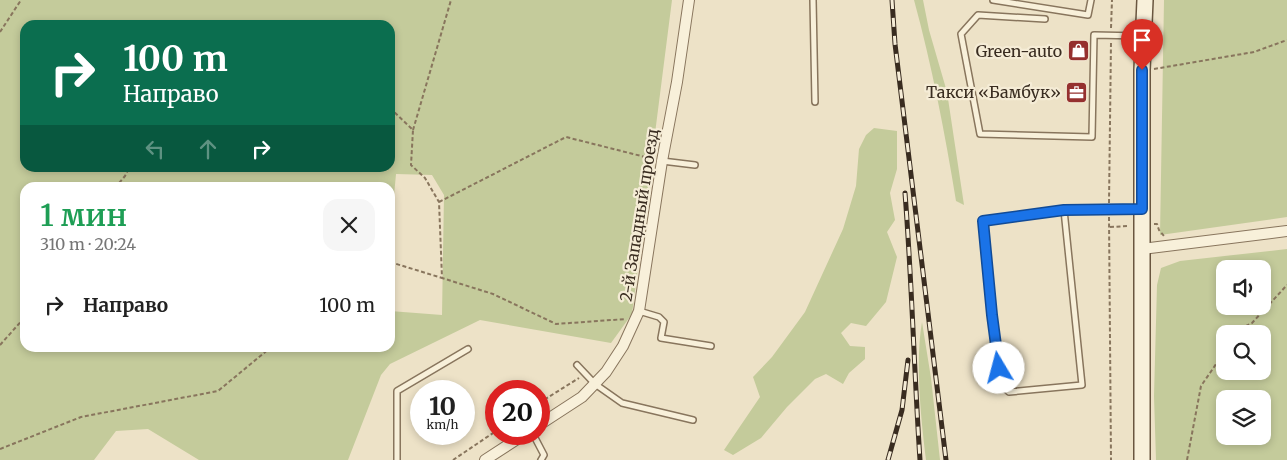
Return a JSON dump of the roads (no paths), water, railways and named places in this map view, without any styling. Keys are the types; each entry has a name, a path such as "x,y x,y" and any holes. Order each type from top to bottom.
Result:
{"main road":[{"path":"1142,460 1142,70 1145,0"}],"street":[{"name":"2-й Западный проезд","path":"550,418 582,398 606,372 622,346 637,314 677,82 689,0"},
{"path":"1142,249 1287,231"},
{"path":"485,460 508,445"}],"lane":[{"path":"813,0 815,102"},
{"path":"993,0 1088,15 1091,0"},
{"path":"1045,19 978,14 961,34 980,134 1092,137 1094,35 1144,36"},
{"path":"662,161 695,166"},
{"path":"1064,210 1082,385 1009,392 1001,385 983,221 1064,210 1142,209"},
{"path":"637,314 659,317 664,322 662,338 711,346"},
{"path":"397,460 397,391 468,349"},
{"path":"577,365 595,384 622,403 693,420"},
{"path":"538,445 544,455 541,460"}],"railway":[{"path":"892,0 895,44 946,460"},
{"path":"905,193 920,460"},
{"path":"888,460 902,410 908,360"}],"place":[{"name":"Green-auto","path":"1078,51"},
{"name":"Такси «Бамбук»","path":"1077,92"}]}
